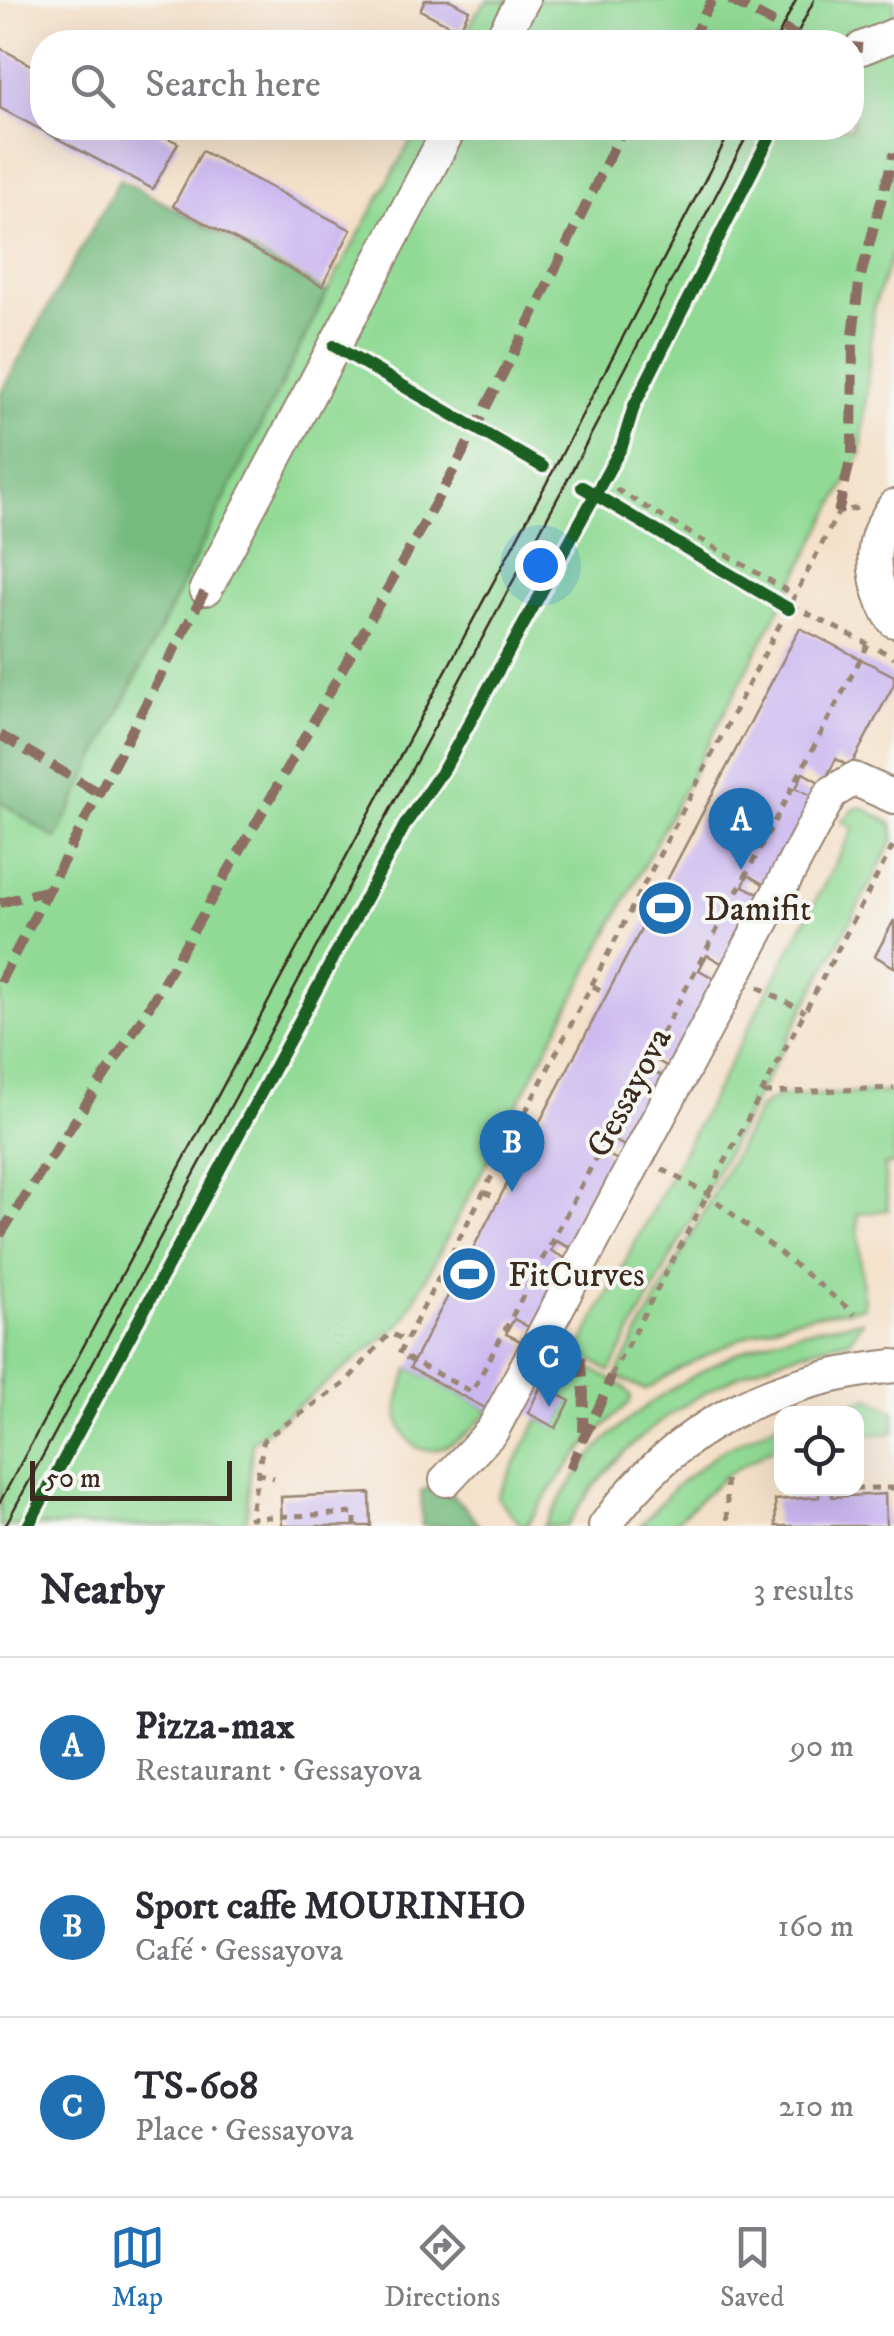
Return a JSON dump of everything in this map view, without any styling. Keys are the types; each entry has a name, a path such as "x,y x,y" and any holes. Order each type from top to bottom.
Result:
{"street":[{"path":"506,30 523,0"},
{"path":"864,47 894,35"},
{"path":"206,588 444,140"},
{"path":"894,506 877,536 876,581 894,621"},
{"name":"Gessayova","path":"446,1480 492,1431 831,793 854,779 894,797"},
{"path":"605,1526 650,1470 724,1416 784,1388 852,1371 894,1366"}],"path":[{"path":"602,482 792,603 894,657"},
{"path":"857,508 838,512 399,1354 472,1392 860,658"},
{"path":"772,600 792,603"},
{"path":"611,1376 894,844"},
{"path":"734,975 805,1012"},
{"path":"592,985 608,994"},
{"path":"764,1094 894,1088"},
{"path":"640,1157 709,1195 855,1314"},
{"path":"484,1192 500,1199"},
{"path":"356,1526 355,1513 250,1518 264,1440 344,1384 390,1332 406,1341"},
{"path":"256,1474 274,1478"},
{"path":"726,1480 728,1526"},
{"path":"864,1488 894,1488"},
{"path":"270,1517 270,1526"}],"green space":[{"path":"488,0 894,0 894,249 874,306 861,454 402,1323 252,1442 246,1526 0,1526 0,801 56,838 327,292 411,140 864,140 864,30 467,30"},
{"path":"120,179 327,292 56,839 0,801 0,394"},
{"path":"862,807 892,824 894,839 610,1372 578,1351 854,828 842,822 854,809"},
{"path":"894,1092 894,1164 884,1165 888,1210 857,1214 864,1307 791,1319 748,1335 645,1390 616,1376 760,1107 778,1096"},
{"path":"862,1321 850,1340 766,1364 688,1403 620,1456 567,1526 544,1526 602,1444 664,1394 713,1365 762,1343 805,1330"},
{"path":"573,1359 624,1387 631,1396 630,1402 587,1445 526,1526 522,1526 497,1497 539,1419 556,1427 569,1402 555,1393"},
{"path":"410,1368 489,1410 450,1445 426,1450 415,1446 404,1433 398,1414"},
{"path":"870,1398 894,1411 894,1433 864,1435 864,1406 838,1406"},
{"path":"774,1425 774,1448 726,1475 671,1526 640,1526 676,1486 719,1452"},
{"path":"442,1487 479,1526 422,1526 421,1491"}],"building":[{"path":"425,0 450,0 469,10 459,30 420,10"},
{"path":"0,48 30,64 30,124 0,108"},
{"path":"60,140 178,143 153,189"},
{"path":"202,151 351,230 322,286 173,206"},
{"path":"800,628 894,676 894,684 850,767 836,759 823,784 803,773 796,788 816,798 768,887 748,875 743,886 763,896 727,966 707,955 699,970 719,981 672,1069 652,1058 646,1068 667,1078 630,1149 610,1138 603,1152 623,1163 577,1251 556,1241 551,1251 571,1261 534,1330 514,1319 506,1334 527,1344 493,1412 410,1368"},
{"path":"894,920 894,967 875,956"},
{"path":"541,1386 570,1401 556,1428 528,1413"},
{"path":"370,1493 371,1526 282,1526 281,1497"},
{"path":"885,1494 886,1526 776,1526 775,1500"}],"tram line":[{"path":"781,30 796,0"},
{"path":"799,30 814,0"},
{"path":"0,1502 553,471 726,140"},
{"path":"5,1526 563,488 745,140"}],"marked path":[{"path":"696,30 712,0"},
{"path":"730,0 786,30"},
{"path":"0,1235 143,1017 270,799 457,464 617,140"},
{"path":"838,513 852,452 853,336 859,283 894,153"},
{"path":"0,982 206,589"},
{"path":"0,735 99,793"},
{"path":"0,903 48,890"},
{"path":"580,1357 583,1432"},
{"path":"570,1469 611,1376"}],"cycle path":[{"path":"28,1526 406,823 445,767 622,446 634,406 768,140"},
{"path":"334,346 543,467"},
{"path":"582,487 789,609"}],"place":[{"name":"Pizza-max","path":"741,870"},
{"name":"Damifit","path":"665,908"},
{"name":"Sport caffe MOURINHO","path":"512,1192"},
{"name":"FitCurves","path":"469,1274"},
{"name":"TS-608","path":"549,1407"}]}
